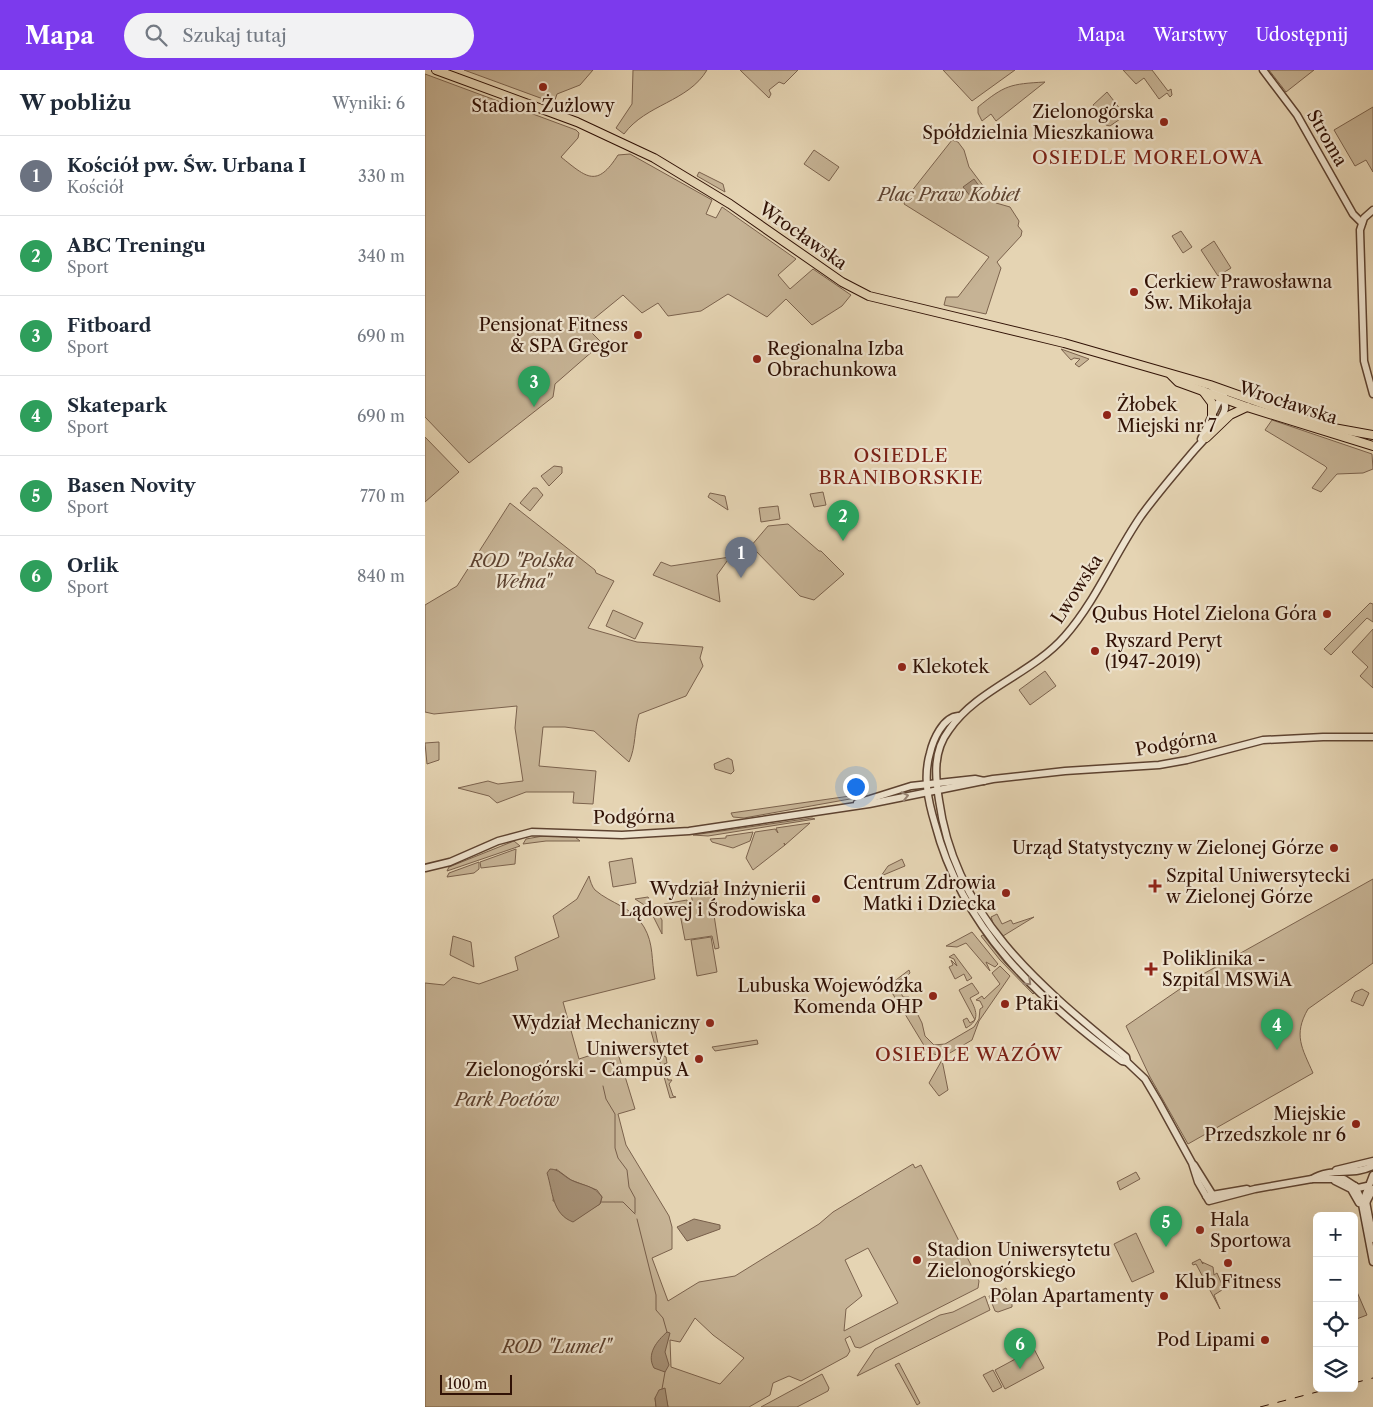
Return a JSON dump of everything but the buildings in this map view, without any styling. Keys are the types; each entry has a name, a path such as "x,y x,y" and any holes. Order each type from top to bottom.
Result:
{"main road":[{"name":"Wrocławska","path":"436,70 577,122 654,158 730,204 843,282 869,296 1057,341 1210,385 1320,424 1373,436"},
{"name":"Wrocławska","path":"1171,375 1178,382 1247,407 1373,446"},
{"path":"1201,390 1211,400 1212,415"},
{"path":"1206,438 1230,414 1247,407"},
{"path":"1373,436 1373,446"}],"street":[{"name":"Stroma","path":"1263,70 1289,102 1353,214 1362,223"},
{"path":"1373,210 1362,223 1364,361 1373,394"},
{"name":"Wrocławska","path":"1210,385 1223,398 1233,393"},
{"name":"Lwowska","path":"1097,1038 1001,942 988,925 966,886 946,833 937,792 939,752 945,735 958,716 1043,656 1063,638 1082,613 1139,518 1193,451 1206,438 1224,412 1223,398 1217,403 1193,451"},
{"name":"Lwowska","path":"958,716 953,716 947,721 933,744 928,758 928,792 935,826 950,871 979,924 1014,968 1055,1008 1097,1038"},
{"name":"Podgórna","path":"425,868 450,862 498,841 532,832 661,834 937,792 983,781 1043,773 1159,765 1187,760 1263,740 1323,737 1373,738"},
{"name":"Podgórna","path":"849,806 889,792 927,784 975,779 983,781"},
{"path":"935,826 946,833"},
{"path":"979,924 988,925"},
{"path":"1097,1038 1126,1057 1127,1062 1152,1090 1211,1198 1312,1179 1319,1174 1331,1175 1354,1172 1373,1166"},
{"path":"1331,1175 1373,1161"},
{"path":"1363,1170 1369,1174 1371,1183 1363,1205"},
{"path":"1354,1172 1351,1177 1363,1205 1370,1235 1373,1262"},
{"path":"1331,1175 1361,1188 1371,1183"},
{"path":"1331,1175 1351,1189 1363,1205"}],"green space":[{"name":"Stadion Żużlowy","path":"464,70 593,70 580,85 557,94 554,103"},
{"path":"633,70 707,70 699,81 689,89 644,116 624,134 616,128 632,104"},
{"path":"740,70 798,70 784,84 779,82 769,90 771,94 769,98"},
{"path":"943,70 1015,70 972,101"},
{"path":"1123,70 1152,70 1168,91 1171,89 1172,95 1170,97 1167,93 1159,99 1144,78 1136,84"},
{"path":"1269,70 1314,70 1286,92"},
{"path":"425,74 576,130 579,133 578,138 561,157 585,174 598,176 611,165 618,155 630,154 712,200 706,214 716,218 722,207 796,259 778,275 790,289 813,269 851,295 842,306 812,325 786,299 767,317 728,294 701,311 668,316 658,303 642,313 623,295 585,326 602,343 555,384 553,397 469,463 425,417"},
{"path":"1045,82 996,121 991,114 982,121 978,113 978,107 995,94 1016,85"},
{"path":"1107,92 1124,114 1123,117 1110,126 1106,125 1093,105"},
{"path":"1373,107 1373,172 1366,160 1355,166 1334,130"},
{"name":"Plac Praw Kobiet","path":"952,140 958,142 964,150 969,167 996,203 1010,207 1019,221 1018,226 1022,231 1021,236 997,262 1001,268 986,314 944,305 946,297 958,297 989,257 904,204 907,197"},
{"path":"814,150 839,167 829,181 804,164"},
{"path":"699,172 723,184 725,192 697,176"},
{"path":"1181,231 1192,247 1183,253 1172,236"},
{"path":"1214,241 1231,268 1218,276 1201,250"},
{"path":"1061,349 1089,359 1079,367 1075,364 1080,359 1074,358 1071,360"},
{"path":"1272,420 1372,454 1373,469 1363,473 1337,474 1321,492 1312,488 1327,468 1265,430"},
{"path":"425,437 459,472 425,502"},
{"path":"554,466 562,467 562,473 549,486 541,476"},
{"path":"533,488 537,488 543,495 530,511 520,503"},
{"path":"823,492 826,505 814,507 810,494"},
{"path":"710,493 725,496 728,510 708,497"},
{"name":"ROD \"Polska Wełna\"","path":"510,503 595,570 596,573 614,581 588,628 637,642 703,647 700,658 703,666 686,696 639,714 629,762 594,731 565,727 543,727 539,766 596,771 593,804 573,803 574,792 526,792 497,803 489,796 458,788 488,781 498,784 523,781 515,728 517,706 434,714 425,712 425,605 457,586"},
{"path":"778,506 780,519 761,522 759,508"},
{"path":"788,524 821,551 844,574 814,600 800,596 751,546 768,526"},
{"path":"730,557 717,575 720,602 653,575 661,562 671,566"},
{"path":"1370,603 1373,604 1373,622 1367,618 1331,655 1324,649"},
{"path":"613,610 643,623 635,639 606,626"},
{"path":"1373,629 1373,688 1360,676 1368,667 1352,652"},
{"path":"1045,671 1056,686 1030,705 1019,690"},
{"path":"439,742 439,760 427,764 425,743"},
{"path":"728,758 732,760 734,771 731,774 715,769 714,764"},
{"path":"864,794 861,797 744,818 733,817 731,813"},
{"path":"815,819 708,836 693,835"},
{"path":"810,823 753,870 746,858 755,832 775,829 778,833 776,828"},
{"path":"753,832 750,841 733,848 712,842 710,839 726,838 726,836"},
{"path":"543,836 575,837 580,841 546,841 523,844 526,839"},
{"path":"514,841 520,846 447,871 449,867"},
{"path":"516,849 515,864 481,868 480,862"},
{"path":"632,858 636,883 613,887 609,862"},
{"path":"902,859 905,866 881,876 888,866"},
{"path":"479,862 479,869 474,873 447,877 449,873"},
{"path":"589,876 595,890 628,910 639,920 647,933 651,946 655,979 563,1002 579,1059 616,1047 635,1109 618,1114 626,1145 669,1216 672,1227 672,1249 652,1258 668,1301 699,1282 735,1276 819,1224 833,1212 913,1164 915,1168 921,1165 979,1281 978,1288 860,1348 855,1347 850,1336 845,1339 850,1351 847,1356 801,1381 789,1376 773,1383 770,1395 749,1407 668,1407 664,1388 655,1398 656,1407 425,1407 425,983 444,985 453,977 479,984 518,970 515,957 559,937 553,916 577,899","holes":["556,1169 571,1180 597,1190 602,1197 600,1204 593,1208 553,1201","868,1248 898,1303 844,1331 846,1309 862,1296 845,1260","695,1318 713,1335 744,1358 720,1384 671,1367 670,1340 680,1342"]},
{"path":"1373,879 1373,963 1308,1009 1303,1018 1300,1034 1301,1041 1305,1056 1313,1073 1188,1144 1150,1077 1126,1026 1196,978"},
{"path":"709,882 719,948 715,949 712,936 685,940 680,914 687,911 693,904 689,885"},
{"path":"648,897 662,920 662,934 649,908 635,899"},
{"path":"687,900 688,906 667,911 664,904"},
{"path":"997,914 1002,924 1011,920 1013,924 1034,917 1003,936 994,926 991,917"},
{"path":"972,932 998,964 995,967 986,962 990,971 966,943 957,947 946,946"},
{"path":"983,935 1005,963 1035,992 1033,994 1000,960 981,936"},
{"path":"453,936 471,942 474,967 450,955"},
{"path":"711,937 717,972 697,976 691,940"},
{"path":"954,954 972,978 967,981 964,974 955,979 949,967 953,965 951,960 957,966 954,959 949,957"},
{"path":"1000,966 1010,976 979,1021 972,1040 943,1057 928,1052 888,986 909,970 910,973 903,980 897,981 899,984 896,985 898,988 902,988 900,991 903,997 909,997 922,1023 925,1036 934,1045 945,1044 974,1027 979,1019 980,1009 983,1007 980,1001 976,1000 982,996 984,999 1000,984 992,973"},
{"path":"972,983 979,993 970,998 976,1014 975,1020 959,990"},
{"path":"1362,989 1369,993 1363,1006 1351,1001 1355,992"},
{"path":"967,1018 970,1023 974,1020 966,1028 963,1020"},
{"path":"656,1019 658,1022 654,1024 658,1044 661,1043 663,1047 659,1051 656,1049 649,1024 650,1020"},
{"path":"757,1040 758,1044 715,1051 712,1047"},
{"path":"662,1055 666,1057 667,1063 664,1064 668,1080 672,1080 669,1084 673,1096 676,1097 670,1098 659,1059"},
{"path":"942,1060 948,1090 939,1096 929,1083"},
{"path":"1136,1172 1140,1179 1120,1190 1117,1182"},
{"path":"1136,1233 1154,1272 1132,1282 1114,1244"},
{"path":"1200,1259 1203,1264 1202,1262 1213,1267 1214,1275 1217,1273 1223,1287 1222,1290 1214,1295 1220,1309 1196,1264 1193,1265 1192,1263"},
{"path":"1006,1288 1012,1300 1012,1307 998,1312 995,1311 989,1296"},
{"path":"1358,1294 1367,1315 1358,1318"},
{"path":"985,1296 990,1310 857,1376 875,1349 940,1315 953,1312"},
{"path":"1034,1349 1044,1368 1005,1389 995,1370"},
{"path":"899,1363 920,1403 917,1405 895,1365"},
{"path":"993,1370 1002,1387 993,1392 983,1375"},
{"path":"822,1374 829,1388 828,1391 797,1407 761,1407"}],"shaded area":[{"path":"974,179 985,194 975,202 963,187"},
{"path":"550,1169 556,1170 571,1180 595,1190 602,1197 600,1204 573,1222 566,1218 561,1214 554,1202 547,1173"},
{"path":"694,1219 720,1225 720,1229 687,1241 677,1227"},
{"path":"667,1332 670,1333 665,1352 669,1365 665,1372 654,1368 651,1358 656,1344"},
{"path":"665,1388 668,1407 656,1407 655,1398 659,1390"}],"waterway":[{"path":"603,1086 606,1099 615,1114 615,1148 618,1158 627,1170 629,1187 635,1198 635,1213"},
{"path":"601,1202 623,1202 635,1214"},
{"path":"637,1219 656,1295 656,1310 663,1318 667,1332"},
{"path":"662,1389 665,1372"}],"railway":[{"path":"1358,1382 1373,1378"},
{"path":"1260,1407 1317,1392"}],"place":[{"name":"Stadion Żużlowy","path":"543,87"},
{"name":"Zielonogórska Spółdzielnia Mieszkaniowa","path":"1164,122"},
{"name":"Cerkiew Prawosławna Św. Mikołaja","path":"1134,292"},
{"name":"Pensjonat Fitness & SPA Gregor","path":"638,335"},
{"name":"Regionalna Izba Obrachunkowa","path":"757,359"},
{"name":"Fitboard","path":"534,407"},
{"name":"Żłobek Miejski nr 7","path":"1107,415"},
{"name":"ABC Treningu","path":"843,541"},
{"name":"Kościół pw. Św. Urbana I","path":"741,578"},
{"name":"Qubus Hotel Zielona Góra","path":"1327,614"},
{"name":"Ryszard Peryt (1947-2019)","path":"1095,651"},
{"name":"Klekotek","path":"902,667"},
{"name":"Urząd Statystyczny w Zielonej Górze","path":"1334,848"},
{"name":"Szpital Uniwersytecki w Zielonej Górze","path":"1155,886"},
{"name":"Centrum Zdrowia Matki i Dziecka","path":"1006,893"},
{"name":"Wydział Inżynierii Lądowej i Środowiska","path":"816,899"},
{"name":"Poliklinika - Szpital MSWiA","path":"1151,969"},
{"name":"Lubuska Wojewódzka Komenda OHP","path":"933,996"},
{"name":"Ptaki","path":"1005,1004"},
{"name":"Wydział Mechaniczny","path":"710,1023"},
{"name":"Skatepark","path":"1277,1050"},
{"name":"Uniwersytet Zielonogórski - Campus A","path":"699,1059"},
{"name":"Miejskie Przedszkole nr 6","path":"1356,1124"},
{"name":"Hala Sportowa","path":"1200,1230"},
{"name":"Basen Novity","path":"1166,1247"},
{"name":"Stadion Uniwersytetu Zielonogórskiego","path":"917,1260"},
{"name":"Klub Fitness","path":"1228,1263"},
{"name":"Polan Apartamenty","path":"1164,1296"},
{"name":"Pod Lipami","path":"1265,1340"},
{"name":"Orlik","path":"1020,1369"}],"district":[{"name":"OSIEDLE MORELOWA","path":"1148,157"},
{"name":"OSIEDLE BRANIBORSKIE","path":"901,466"},
{"name":"OSIEDLE WAZÓW","path":"969,1054"}],"park label":[{"name":"Park Poetów","path":"507,1100"},
{"name":"ROD \"Lumel\"","path":"556,1347"}]}
